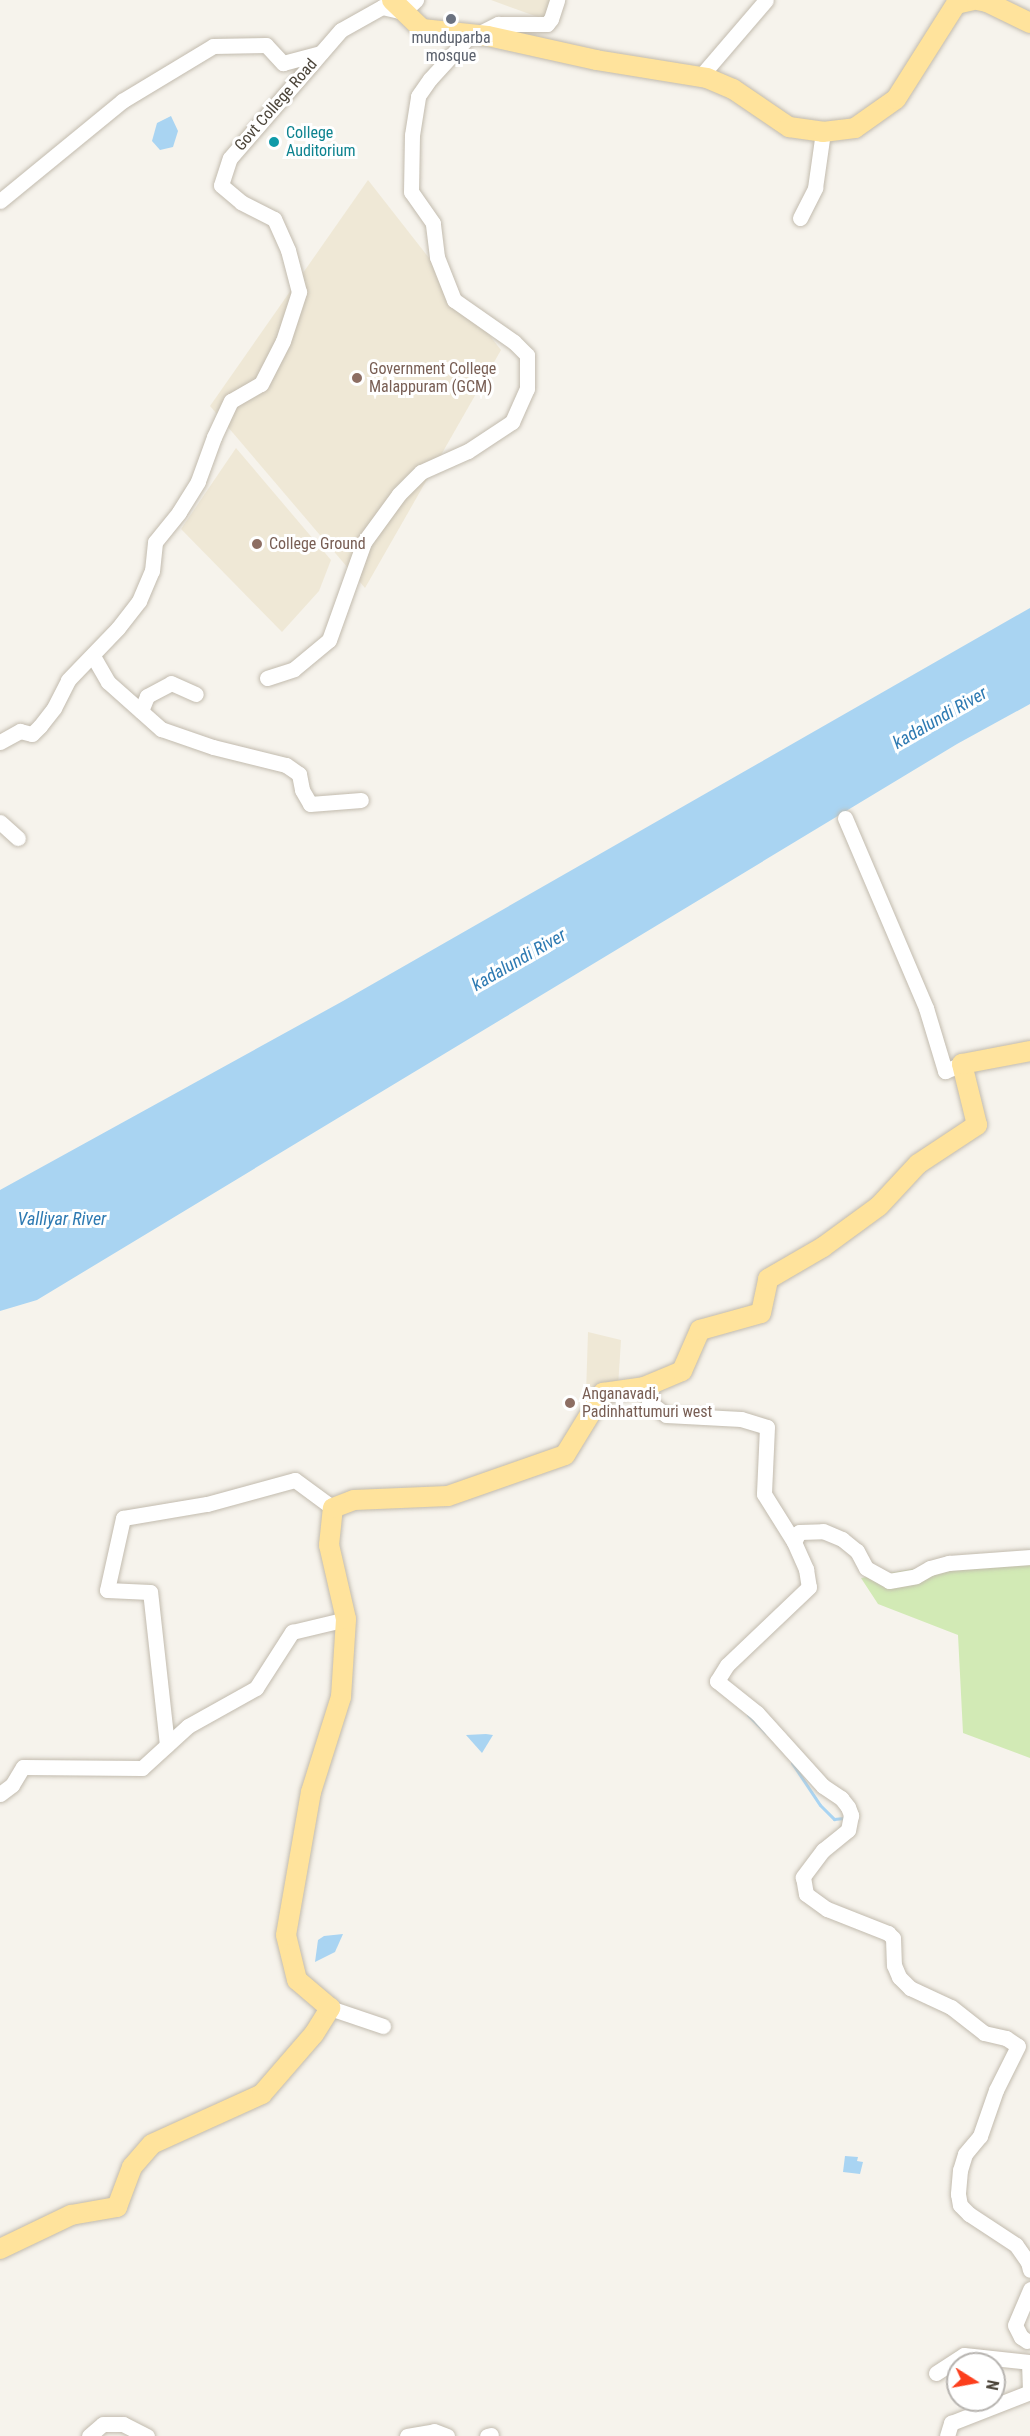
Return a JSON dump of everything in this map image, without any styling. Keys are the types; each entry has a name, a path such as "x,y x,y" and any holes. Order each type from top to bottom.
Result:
{"main road":[{"path":"404,4 422,29 473,35 700,77 733,89 789,127 823,132 855,128 896,99 956,4 975,0 987,2 1030,23"},
{"path":"0,2249 71,2215 117,2207 132,2167 152,2144 262,2094 314,2034 330,2008 297,1980 286,1935 311,1792 341,1697 346,1618 329,1545 333,1508 354,1500 448,1496 565,1455 603,1393 652,1384 682,1371 700,1330 761,1312 768,1279 823,1247 879,1206 918,1164 977,1125 962,1064 1030,1051"}],"street":[{"path":"267,678 294,669 329,640 364,542 399,494 421,472 468,451 512,422 527,389 527,356 514,342 454,300 437,257 433,223 411,192 412,135 418,96 430,79 473,35 498,24 547,24 551,20 557,0"},
{"path":"700,77 766,0"},
{"name":"Govt College Road","path":"93,656 139,601 152,571 155,542 179,512 198,481 214,437 231,401 261,384 283,341 299,292 288,250 274,219 242,202 220,184 230,158 341,30 382,7 404,4"},
{"path":"0,201 122,101 213,46 266,45 283,63 321,53"},
{"path":"800,218 815,188 823,132"},
{"path":"0,742 20,731 32,734 54,708 68,680 93,656 108,682 161,729 189,740 286,765 299,774 302,790 310,804 361,800"},
{"path":"141,711 147,696 171,683 195,694"},
{"path":"845,818 926,1008 945,1071 962,1064"},
{"path":"0,822 18,838"},
{"path":"652,1384 649,1402 666,1415 741,1419 767,1426 764,1494 794,1542 806,1569 809,1587 727,1665 717,1681 757,1713 823,1786 841,1798 848,1807 851,1815 848,1830 823,1850 803,1877 806,1894 827,1909 888,1933 893,1938 894,1965 899,1977 910,1988 951,2007 984,2033 1006,2038 1018,2046 996,2090 980,2136 965,2154 960,2170 958,2194 960,2205 969,2214 1016,2245 1028,2262 1030,2270"},
{"path":"167,1745 150,1592 107,1590 123,1518 207,1504 295,1480 333,1508"},
{"path":"794,1542 799,1532 823,1531 857,1551 866,1568 889,1581 909,1578 950,1563 1030,1557"},
{"path":"0,1794 12,1785 23,1767 142,1768 188,1726 256,1688 292,1632 346,1618"},
{"path":"330,2008 383,2026"},
{"path":"947,2436 951,2423 1029,2393 1029,2338 1021,2337 1015,2325 1030,2289"},
{"path":"936,2373 964,2355 1029,2362"},
{"path":"89,2436 103,2424 123,2424 147,2436"},
{"path":"407,2436 434,2431 447,2436"}],"shaded area":[{"path":"491,0 554,0 546,20"},
{"name":"Government College Malappuram (GCM)","path":"368,180 501,350 365,588 210,406"},
{"name":"College Ground","path":"236,448 331,560 319,591 282,632 181,529"},
{"path":"588,1332 621,1340 618,1387 586,1394"}],"green space":[{"path":"1030,1557 1030,1758 963,1733 958,1635 878,1604 861,1578 912,1569"}],"water":[{"path":"171,116 178,131 173,147 160,150 152,141 157,123"},
{"name":"Valliyar River","path":"1030,608 1030,704 957,744 37,1300 0,1311 0,1190 343,1001"},
{"path":"466,1735 493,1735 482,1753"},
{"path":"343,1934 335,1952 315,1962 318,1940 324,1936"},
{"path":"845,2156 858,2157 857,2161 863,2162 860,2174 843,2172"}],"waterway":[{"path":"748,1715 766,1733"},
{"path":"792,1763 820,1805 834,1819 844,1818"}],"place":[{"name":"munduparba mosque","path":"451,19"},
{"name":"College Auditorium","path":"274,142"},
{"name":"Government College Malappuram (GCM)","path":"357,378"},
{"name":"College Ground","path":"257,544"},
{"name":"Anganavadi, Padinhattumuri west","path":"570,1403"}],"water label":[{"name":"kadalundi River","path":"940,718"},
{"name":"kadalundi River","path":"519,960"}]}
